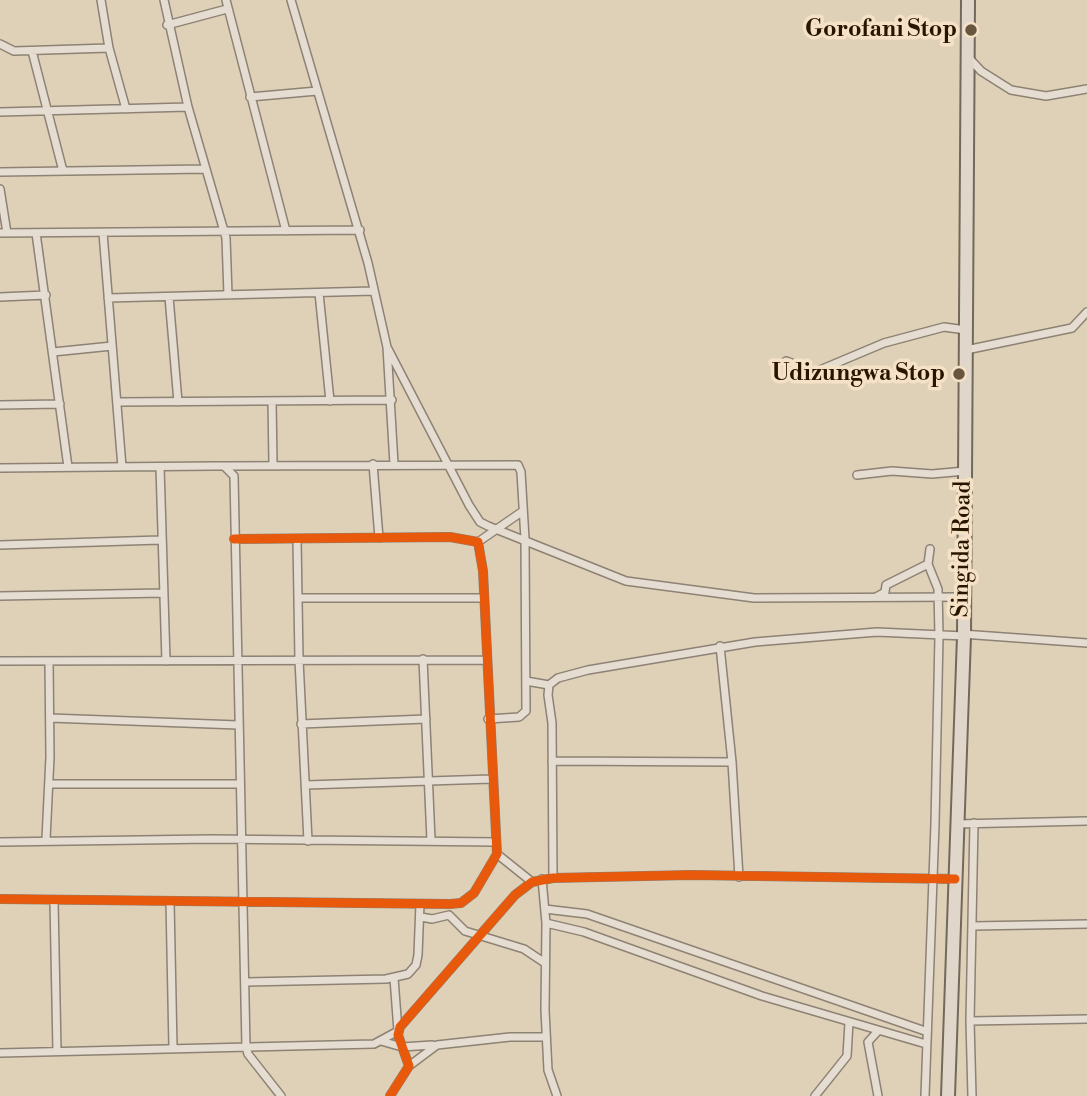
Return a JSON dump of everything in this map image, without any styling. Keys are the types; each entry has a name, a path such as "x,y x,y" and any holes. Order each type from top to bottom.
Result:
{"highway":[{"name":"Singida Road","path":"948,1096 963,635 968,0"}],"street":[{"path":"102,0 110,48 126,109"},
{"path":"164,0 167,25 188,107 226,238 228,295"},
{"path":"291,0 360,230 387,348 394,464"},
{"path":"167,25 226,4 286,230"},
{"path":"0,44 14,51 110,48"},
{"path":"32,51 63,171"},
{"path":"968,57 981,71 1011,90 1046,96 1087,89"},
{"path":"250,97 317,91"},
{"path":"0,112 188,107"},
{"path":"0,172 206,169"},
{"path":"0,189 3,233 360,230"},
{"path":"36,233 68,467"},
{"path":"103,233 121,467"},
{"path":"108,298 374,290"},
{"path":"318,293 330,401"},
{"path":"0,297 46,295"},
{"path":"169,297 178,402"},
{"path":"966,350 1026,335 1072,328 1087,312"},
{"path":"786,361 815,372 884,343 944,327 966,330"},
{"path":"53,352 112,346"},
{"path":"387,348 446,463 480,522 525,539 578,564 626,581 754,598 963,597"},
{"path":"118,402 392,400"},
{"path":"272,401 273,464"},
{"path":"0,405 60,404"},
{"path":"0,468 273,464 518,465 522,472 525,539 524,716 488,719"},
{"path":"373,464 379,538"},
{"path":"224,466 234,476 246,1046 248,1054 281,1096"},
{"path":"160,467 160,540 166,661"},
{"path":"857,475 892,471 932,474 965,471"},
{"path":"234,539 450,537 478,542 523,511"},
{"path":"298,539 299,660 307,841"},
{"path":"0,545 160,540"},
{"path":"0,899 420,904 461,903 468,900 497,854 491,779 484,598 478,542"},
{"path":"925,1096 925,1031 934,879 939,636 938,597 928,564 930,549"},
{"path":"875,598 885,592 886,585 928,564"},
{"path":"0,596 163,593"},
{"path":"298,598 484,598"},
{"path":"526,681 549,685 558,678 588,670 720,646 877,632 1087,643"},
{"path":"720,646 732,762 739,877"},
{"path":"423,659 431,840"},
{"path":"0,661 485,660"},
{"path":"46,839 50,784 49,662"},
{"path":"549,685 553,878"},
{"path":"50,718 238,724"},
{"path":"301,724 426,719"},
{"path":"552,761 732,762"},
{"path":"306,785 491,779"},
{"path":"50,784 240,783"},
{"path":"957,824 1087,821"},
{"path":"972,1096 970,1021 974,823"},
{"path":"0,842 46,839 496,842"},
{"path":"497,854 532,882"},
{"path":"382,1041 398,1031 515,895 532,882 542,879 691,875 955,879"},
{"path":"542,879 546,923 546,1037 550,1079 557,1096"},
{"path":"54,901 57,1051"},
{"path":"170,901 173,1048"},
{"path":"246,982 394,978 408,974 416,965 420,904"},
{"path":"545,909 587,914 925,1031"},
{"path":"421,917 432,919 449,915 465,931 524,949 545,963"},
{"path":"546,923 584,932 762,996 926,1044"},
{"path":"972,926 1087,924"},
{"path":"394,978 398,1031 409,1066"},
{"path":"970,1021 1087,1018"},
{"path":"815,1096 847,1056 849,1022"},
{"path":"878,1031 868,1042 878,1096"},
{"path":"0,1053 382,1041 402,1047 510,1037 546,1037"},
{"path":"390,1096 409,1066 437,1045"}],"cycle path":[{"path":"0,899 450,904 461,903 474,893 497,854 483,571 478,542 450,537 234,539"},
{"path":"390,1096 409,1066 398,1035 400,1027 515,895 532,882 553,878 691,875 955,879"}],"place":[{"name":"Gorofani Stop","path":"971,30"},
{"name":"Udizungwa Stop","path":"959,374"}]}
